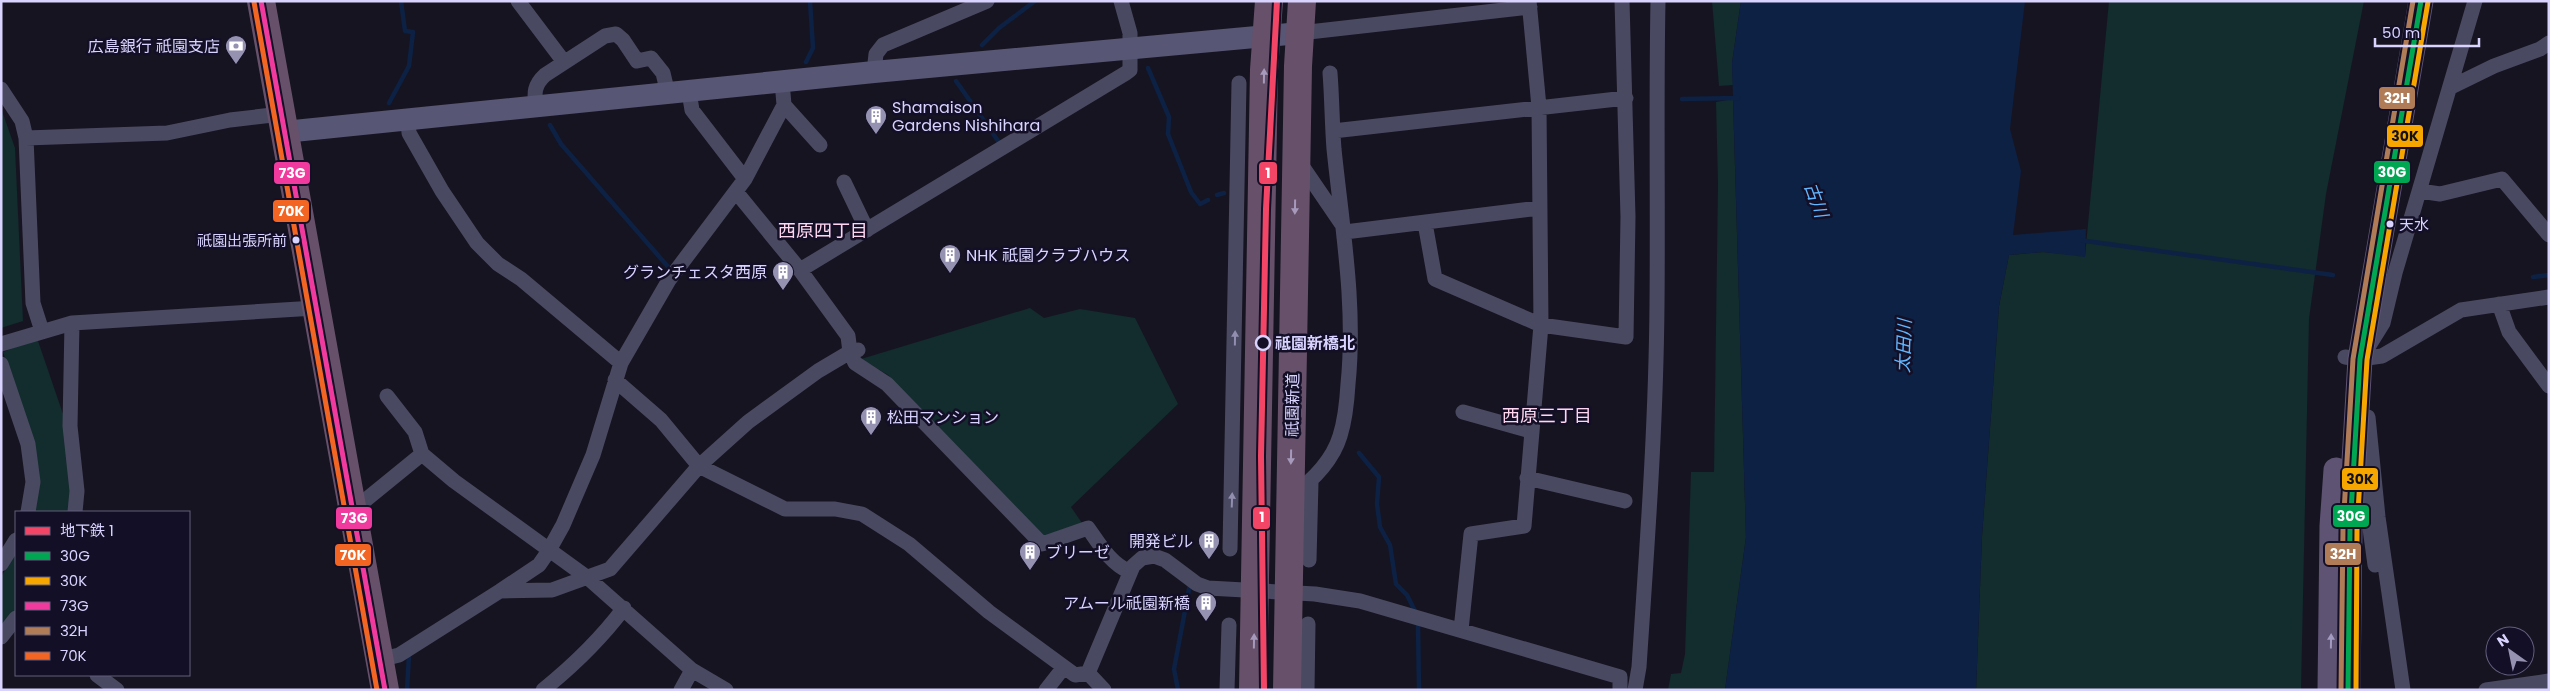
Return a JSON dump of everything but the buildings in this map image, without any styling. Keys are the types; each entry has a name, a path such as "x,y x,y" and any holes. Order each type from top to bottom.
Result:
{"highway":[{"path":"261,1 385,690"},
{"name":"祇園新道","path":"1253,690 1264,70 1269,1"},
{"name":"祇園新道","path":"1287,690 1288,592 1301,489 1296,156 1302,1"}],"main road":[{"path":"2330,690 2332,526 2352,358 2405,1"},
{"path":"2348,690 2352,489 2352,358 2421,1"}],"street":[{"path":"518,1 564,62"},
{"path":"874,72 876,54 882,45 987,1"},
{"path":"800,270 1130,70 1130,33 1121,1"},
{"path":"1425,224 1435,279 1541,325 1626,338 1628,217 1622,1"},
{"path":"1635,690 1639,668 1653,449 1657,304 1656,114 1658,1"},
{"path":"2352,358 2379,333 2383,323 2475,1"},
{"path":"26,138 167,133 230,120 282,123 408,120 874,72 1300,33 1529,4 1539,107 1541,325 1524,526 1471,534 1461,630"},
{"path":"536,107 534,92 537,82 605,36 616,34 623,40 637,60 651,58 745,179"},
{"path":"2451,88 2494,66 2540,50 2549,43"},
{"path":"1309,560 1301,489 1330,457 1338,442 1346,404 1352,344 1344,230 1333,131 1330,73"},
{"path":"379,660 399,655 500,592 539,565 563,525 593,455 621,362 670,280 737,193 784,105 782,81"},
{"path":"1230,549 1239,83"},
{"path":"1,89 22,121 26,138 33,303 42,331"},
{"path":"1333,131 1626,98"},
{"path":"784,105 820,145"},
{"path":"408,120 409,133 442,191 478,243 498,264 521,279 621,362"},
{"path":"1296,156 1344,230"},
{"path":"1238,196 1263,175"},
{"path":"2420,191 2440,194 2502,179 2549,235"},
{"path":"844,182 867,230"},
{"path":"737,193 800,270 848,336 854,351 855,362 887,384 1042,544 1088,528 1110,559 1130,572"},
{"path":"1344,230 1425,224 1539,208"},
{"path":"2352,358 2382,356 2461,310 2549,297"},
{"path":"2499,304 2509,332 2549,386"},
{"path":"1,344 72,323 315,308"},
{"path":"72,323 70,426 77,491 74,511"},
{"path":"500,592 552,590 610,569 699,466 754,417 818,370 854,351"},
{"path":"1,364 28,444 33,482 28,511"},
{"path":"615,380 661,420 699,466 785,509 835,508 862,514 909,544 989,612 1075,675 1088,673"},
{"path":"387,396 415,432 422,454 454,481 548,552 588,578 692,670 726,690"},
{"path":"1463,412 1531,431"},
{"path":"2368,418 2388,592 2402,690"},
{"path":"352,511 422,454"},
{"path":"1232,469 1257,496"},
{"path":"1527,478 1626,501"},
{"path":"2352,489 2366,499 2378,585 2388,592"},
{"path":"1,564 15,542"},
{"path":"1088,673 1130,572 1137,561 1154,556 1165,560 1202,586 1288,592 1360,601 1620,677 1620,690"},
{"path":"543,690 578,662 607,631 624,608"},
{"path":"7,636 15,620"},
{"path":"1307,690 1308,624"},
{"path":"1227,690 1230,625"},
{"path":"1046,690 1064,667"},
{"path":"681,690 692,670"},
{"path":"1088,673 1104,690"},
{"path":"98,676 117,690"},
{"path":"2486,690 2549,681"}],"green space":[{"path":"1712,1 1741,1 1732,63 1733,85 1719,86"},
{"path":"2109,1 2364,1 2326,194 2309,319 2301,690 1976,690 1982,536 1999,306 2009,255 2043,252 2085,256"},
{"path":"1733,99 1746,537 1725,690 1668,690 1671,674 1681,673 1685,654 1691,472 1714,472 1718,184 1716,102"},
{"path":"1,108 15,148 23,321 1,328"},
{"path":"1030,308 1044,318 1080,309 1135,318 1178,404 1071,507 1082,523 1044,536 888,375 861,359"},
{"path":"37,338 63,414 72,485 70,511 33,511 28,425 3,352"},
{"path":"15,553 15,613 1,631 1,577"}],"water":[{"path":"1741,1 2025,1 2010,129 2021,171 2013,235 2086,229 2085,257 2043,252 2009,255 1999,306 1982,536 1976,690 1725,690 1746,537 1732,63"}],"waterway":[{"path":"389,103 409,66 413,32 405,31 401,1"},
{"path":"806,62 813,48 810,1"},
{"path":"982,45 999,28 1035,1"},
{"path":"1148,68 1169,117 1168,134 1191,192 1200,204 1208,200"},
{"path":"956,81 1001,145"},
{"path":"1682,99 1738,98"},
{"path":"550,125 561,144 670,269"},
{"path":"1217,195 1224,193"},
{"path":"2079,240 2333,275"},
{"path":"2533,277 2549,275"},
{"path":"1359,453 1379,477 1377,504 1380,527 1390,545 1396,584 1407,595 1415,611"},
{"path":"1178,690 1174,669 1190,584"},
{"path":"1418,624 1419,690"},
{"path":"407,690 409,655"}],"metro line":[{"name":"1","path":"1264,690 1261,456 1266,209 1277,1"}],"transit line":[{"name":"73G","path":"261,1 385,690"},
{"name":"32H","path":"2341,690 2343,529 2353,359 2413,1"},
{"name":"30G","path":"2348,690 2350,529 2360,359 2421,1"},
{"name":"70K","path":"254,2 377,690"},
{"name":"30K","path":"2356,690 2357,529 2367,360 2428,2"}],"place":[{"name":"広島銀行 祇園支店","path":"236,65"},
{"name":"Shamaison Gardens Nishihara","path":"876,135"},
{"name":"天水","path":"2390,224"},
{"name":"祇園出張所前","path":"296,240"},
{"name":"NHK 祇園クラブハウス","path":"950,274"},
{"name":"グランチェスタ西原","path":"783,291"},
{"name":"祗園新橋北","path":"1263,343"},
{"name":"松田マンション","path":"871,436"},
{"name":"開発ビル","path":"1209,560"},
{"name":"ブリーゼ","path":"1030,571"},
{"name":"アムール祇園新橋","path":"1206,622"}],"district":[{"name":"西原四丁目","path":"823,231"},
{"name":"西原三丁目","path":"1547,416"}],"water label":[{"name":"古川","path":"1816,200"},
{"name":"太田川","path":"1904,346"}]}
